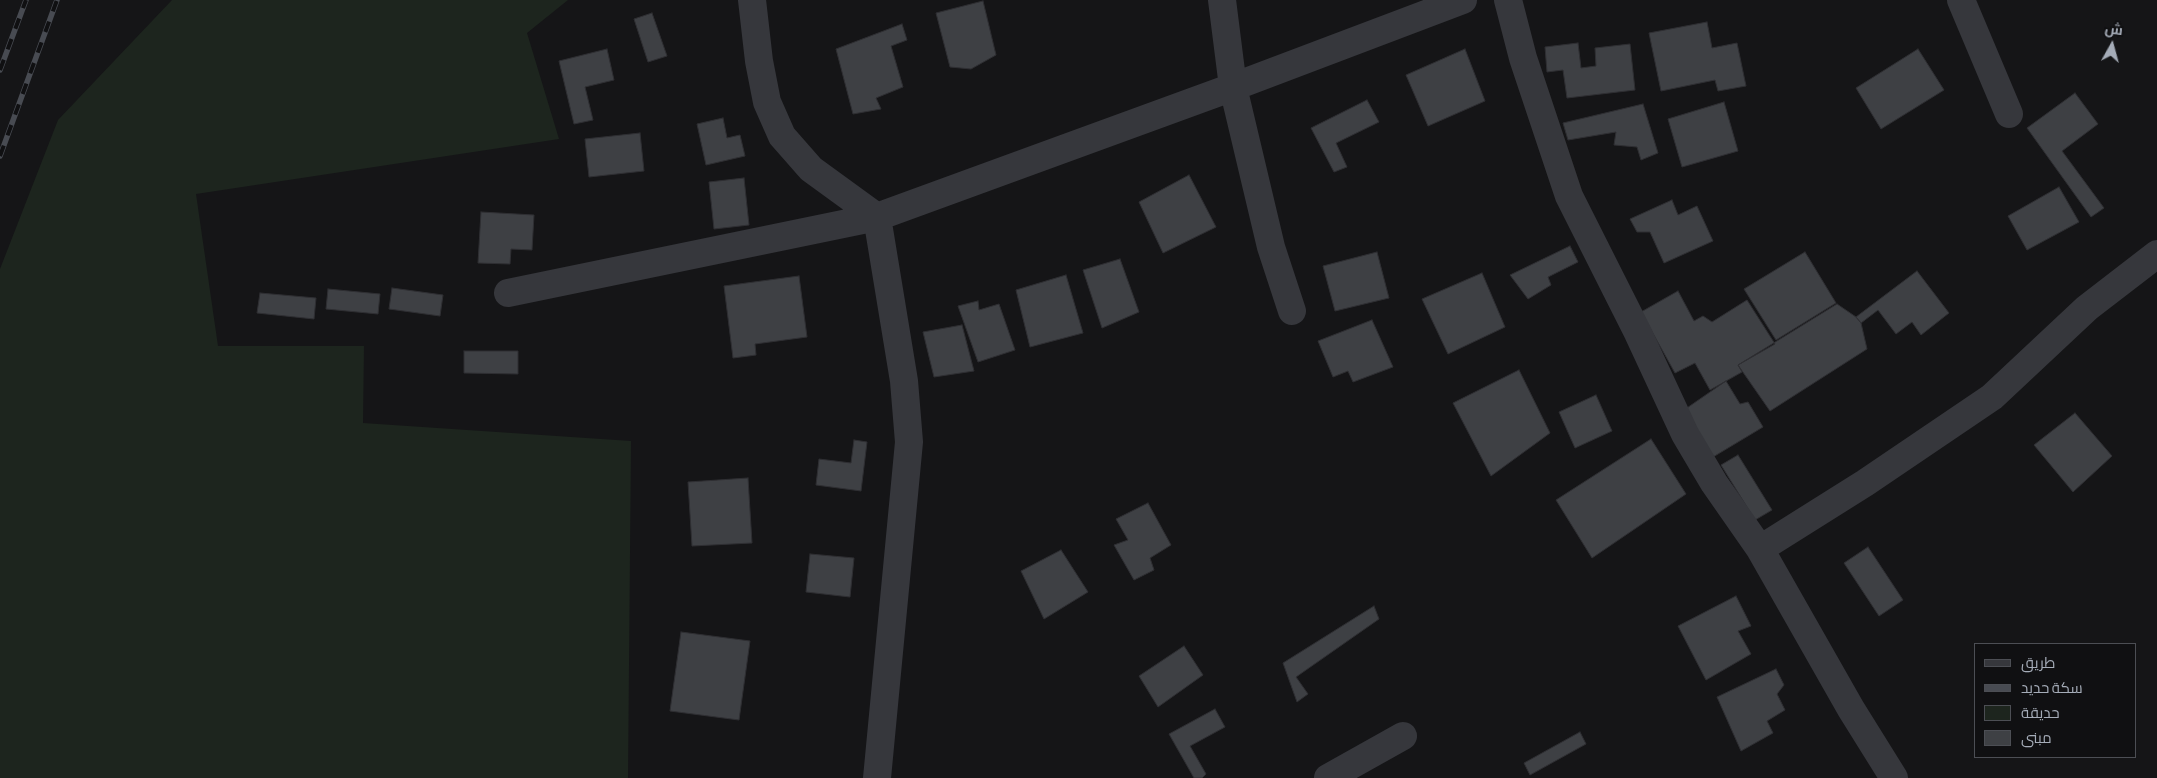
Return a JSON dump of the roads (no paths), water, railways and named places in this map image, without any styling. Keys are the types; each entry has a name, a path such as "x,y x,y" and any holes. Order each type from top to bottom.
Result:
{"street":[{"path":"752,0 759,61 767,102 782,136 811,169 877,216 904,381 909,442 878,778"},
{"path":"1222,0 1233,86 1271,247 1292,311"},
{"path":"508,293 877,216 1462,0"},
{"path":"1508,0 1523,58 1568,196 1638,333 1685,434 1714,483 1760,549 1851,709 1894,778"},
{"path":"1962,0 2008,114"},
{"path":"1760,549 1864,484 1992,397 2087,308 2157,254"},
{"path":"1328,778 1403,736"}],"railway":[{"path":"0,70 26,0"},
{"path":"0,156 57,0"}]}
